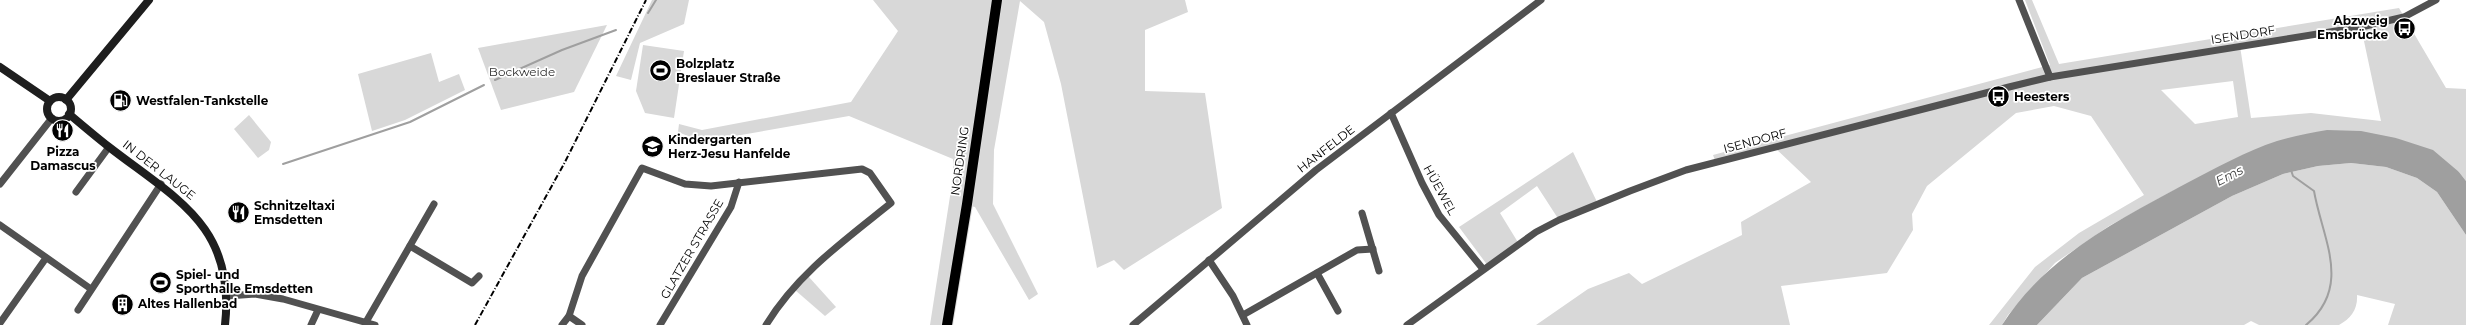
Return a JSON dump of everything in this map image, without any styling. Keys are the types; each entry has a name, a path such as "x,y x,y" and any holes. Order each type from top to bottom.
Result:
{"main road":[{"name":"NORDRING","path":"946,325 967,204 997,0"}],"street":[{"path":"66,100 149,0"},
{"name":"HANFELDE","path":"1132,325 1316,170 1541,0"},
{"path":"2019,0 2050,78"},
{"name":"ISENDORF","path":"1407,325 1483,269 1546,226 1686,170 2050,78 2361,27 2404,17 2436,0"},
{"path":"0,67 50,101"},
{"path":"58,97 66,100 70,106 69,114 62,120 52,118 47,110 50,101 58,97"},
{"name":"HÜEWEL","path":"1391,113 1422,183 1436,209 1483,269"},
{"name":"IN DER LAUGE","path":"69,114 109,147 161,184 186,204 206,231 219,258 228,296 225,325"},
{"path":"0,184 52,118"},
{"name":"IN DER LAUGE","path":"76,192 109,147"},
{"path":"562,325 569,316 582,276 642,168 685,184 711,186 862,169 870,173 891,203 805,274 779,304 766,325"},
{"name":"GLATZER STRASSE","path":"660,325 730,207 740,182"},
{"path":"78,310 161,184"},
{"path":"366,322 434,204"},
{"path":"1362,213 1380,271"},
{"path":"0,225 91,289"},
{"path":"410,246 472,283 479,276"},
{"path":"1243,315 1357,250 1373,249"},
{"path":"0,323 46,258"},
{"path":"1209,260 1233,296 1247,325"},
{"path":"1317,273 1338,311"},
{"path":"228,296 266,296 375,325"},
{"path":"311,325 318,310"},
{"path":"569,316 582,325"}],"green space":[{"path":"652,0 689,0 684,24 640,43 631,80 616,76"},
{"path":"873,0 1185,0 1188,12 1145,30 1145,91 1205,93 1222,208 1124,270 1114,260 1097,268 1061,84 1044,22 1020,1 994,150 993,204 1038,294 1029,300 975,207 962,204 941,325 930,325 953,177 953,159 849,116 718,139 693,138 678,132 679,124 702,130 851,102 898,31"},
{"path":"2025,0 2032,0 2059,64 2399,8 2446,88 2466,89 2466,181 2459,172 2396,138 2176,189 2109,226 2055,263 2008,315 2002,325 1989,325 2035,267 2079,233 2144,195 2091,116 2054,106 2016,113 1927,186 1912,214 1913,230 1887,273 1781,286 1790,325 1536,325 1588,289 1629,273 1642,284 1742,235 1741,222 1811,182 1774,147 1716,163 1713,155 2050,65","holes":["2361,27 2381,121 2311,113 2251,118 2240,46","2233,81 2238,117 2195,124 2161,90"]},
{"name":"Bockweide","path":"607,25 574,92 501,110 478,48"},
{"name":"Bolzplatz Breslauer Straße","path":"643,45 684,51 674,118 645,113 636,91"},
{"path":"431,53 439,82 459,74 465,90 405,120 372,131 358,74"},
{"path":"249,115 271,142 269,150 258,158 234,129"},
{"path":"1573,152 1598,204 1559,220 1537,186 1500,213 1519,244 1488,266 1459,227"},
{"path":"2351,163 2386,167 2417,178 2437,192 2466,235 2466,325 2388,325 2395,304 2357,295 2353,313 2347,320 2339,325 2259,325 2251,321 2244,325 2037,325 2082,278 2232,196 2283,174 2318,166"},
{"path":"808,276 836,307 825,316 795,290"}],"water":[{"name":"Ems","path":"2327,130 2361,131 2396,138 2433,150 2459,172 2466,181 2466,235 2437,192 2417,178 2386,167 2351,163 2318,166 2283,174 2232,196 2082,278 2037,325 2002,325 2019,301 2039,279 2061,260 2109,226 2231,160 2265,145 2283,139"}],"waterway":[{"path":"648,13 656,0"},
{"path":"495,80 562,50 616,30"},
{"path":"283,164 410,122 484,85"},
{"path":"2291,170 2293,176 2314,191 2331,261 2331,278 2328,294 2320,310 2306,325"}],"railway":[{"path":"475,325 565,162 646,0"}],"place":[{"name":"Abzweig Emsbrücke","path":"2404,28"},
{"name":"Bolzplatz Breslauer Straße","path":"660,71"},
{"name":"Heesters","path":"1999,97"},
{"name":"Westfalen-Tankstelle","path":"121,101"},
{"name":"Pizza Damascus","path":"63,131"},
{"name":"Kindergarten Herz-Jesu Hanfelde","path":"653,147"},
{"name":"Schnitzeltaxi Emsdetten","path":"239,213"},
{"name":"Spiel- und Sporthalle Emsdetten","path":"160,282"},
{"name":"Altes Hallenbad","path":"123,304"}]}
